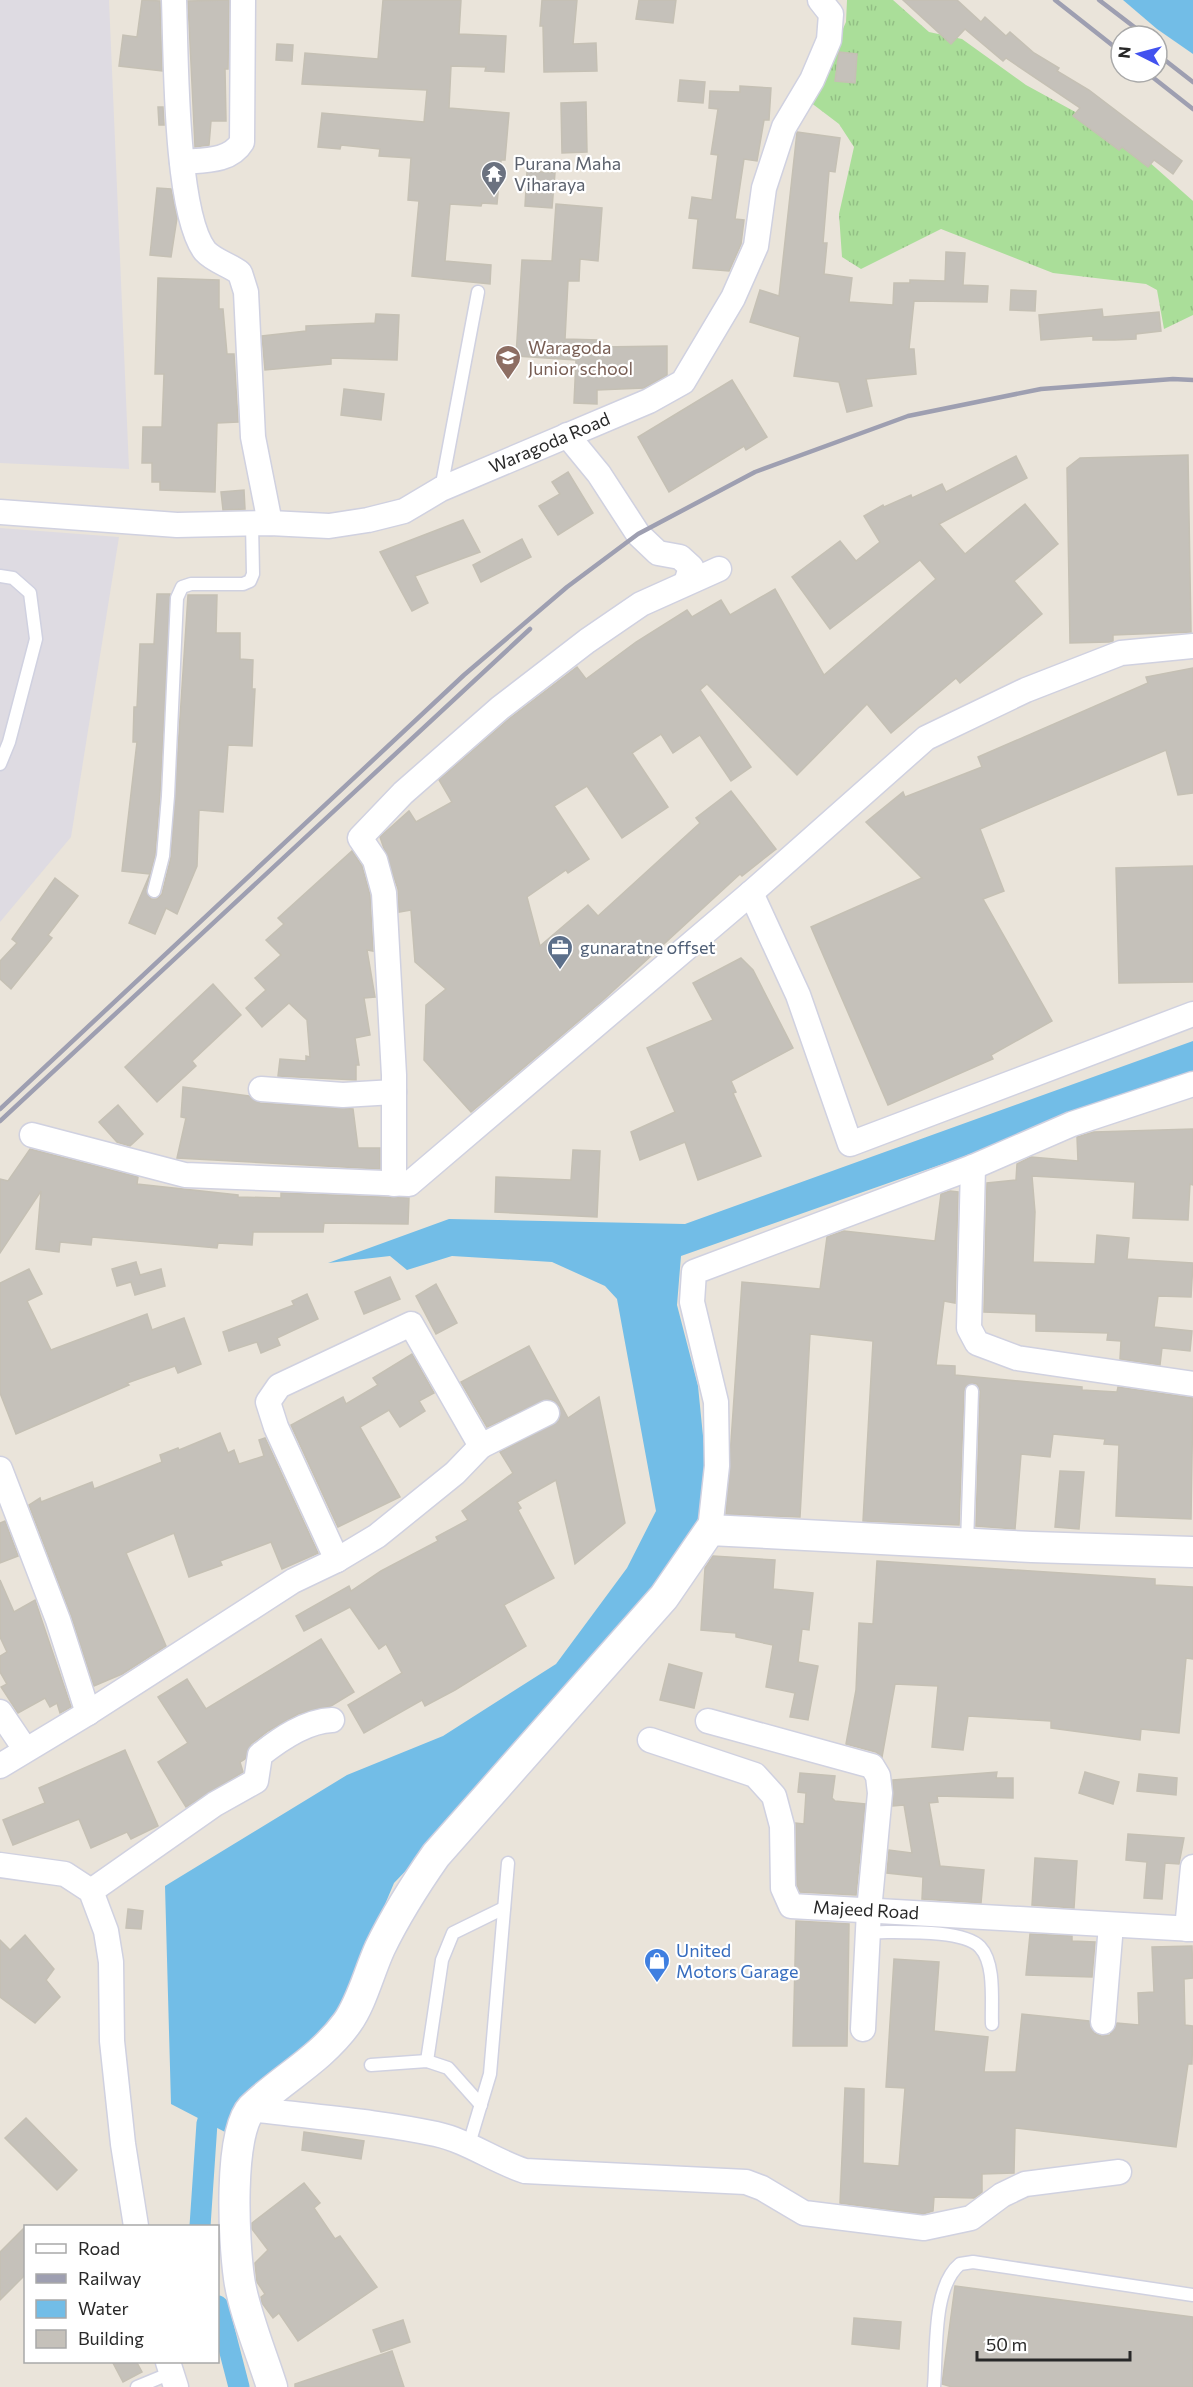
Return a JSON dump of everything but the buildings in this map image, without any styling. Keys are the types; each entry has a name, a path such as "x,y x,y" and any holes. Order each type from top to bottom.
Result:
{"street":[{"path":"174,0 182,162 193,224 206,252 240,273 246,292 253,437 261,523"},
{"path":"182,162 227,157 238,149 242,142 243,0"},
{"name":"Waragoda Road","path":"0,512 177,525 261,523 329,526 368,520 404,511 441,489 649,400 683,382 733,298 756,246 764,188 784,127 812,80 829,39 831,14 820,0"},
{"path":"567,435 599,474 638,534 658,553 680,557 691,567 687,583"},
{"path":"394,1184 394,1092 384,893 375,860 360,838 403,793 500,708 587,640 640,604 719,569"},
{"path":"32,1135 185,1175 295,1181 389,1181 394,1184 410,1184 751,893 926,738 1026,690 1121,653 1193,646"},
{"path":"751,893 798,994 850,1144 1193,1014"},
{"path":"272,2387 239,2280 235,2208 239,2136 243,2122 251,2109 316,2059 348,2022 380,1949 404,1903 436,1855 664,1597 710,1530 717,1466 716,1402 692,1302 694,1272 973,1167 1072,1124 1193,1084"},
{"path":"261,1089 343,1095 394,1092"},
{"path":"973,1167 969,1328 977,1343 1017,1358 1193,1384"},
{"path":"337,1560 276,1427 268,1402 279,1386 411,1324 481,1446"},
{"path":"0,1766 88,1713 293,1581 337,1560 376,1536 455,1473 481,1446 547,1413"},
{"path":"0,1469 58,1620 88,1713"},
{"path":"710,1530 967,1544 1193,1552"},
{"path":"0,1712 25,1749"},
{"path":"91,1891 215,1804 255,1781 260,1755 273,1745 318,1721 332,1720"},
{"path":"708,1721 872,1766 878,1776 880,1793 868,1921 863,2029"},
{"name":"Majeed Road","path":"650,1740 755,1775 774,1796 782,1826 783,1888 791,1906 868,1921 1111,1925 1190,1929"},
{"path":"0,1864 65,1874 91,1891 106,1931 111,1962 112,2041 123,2144 136,2225"},
{"path":"1190,1929 1193,1867"},
{"path":"1103,2022 1111,1925"},
{"path":"251,2109 436,2134 469,2144 498,2162 525,2171 746,2182 762,2188 804,2213 924,2228 971,2218 1002,2194 1024,2184 1119,2172"}],"lane":[{"path":"441,489 478,292"},
{"path":"154,891 163,856 168,796 177,598 182,587 191,584 243,584 250,581 261,523"},
{"path":"0,576 13,578 30,592 36,639 9,742 0,764"},
{"path":"967,1544 972,1391"},
{"path":"469,2144 490,2073 508,1863"},
{"path":"427,2061 442,1960 453,1933 504,1908"},
{"path":"868,1921 961,1936 980,1947 988,1962 992,2024"},
{"path":"371,2065 427,2061 448,2068 481,2105"},
{"path":"934,2387 940,2302 945,2283 960,2264 973,2262 1193,2295"},
{"path":"137,2387 172,2374"}],"shaded area":[{"path":"0,0 109,0 129,469 0,463"},
{"path":"0,528 119,537 71,837 0,922"}],"green space":[{"path":"847,0 893,0 929,32 962,39 1026,85 1121,137 1193,201 1193,315 1164,329 1157,290 1146,284 1053,273 941,229 861,269 842,257 839,214 854,147 839,124 810,102 846,22"}],"water":[{"path":"1123,0 1193,0 1193,54 1169,37 1169,24 1151,24"},
{"path":"1193,1041 1193,1076 681,1256 677,1305 698,1386 705,1456 699,1531 578,1691 394,1883 343,2004 306,2055 240,2098 225,2132 171,2104 165,1886 347,1775 443,1736 556,1664 627,1568 656,1511 617,1299 605,1286 552,1262 452,1256 407,1270 390,1256 328,1263 449,1219 685,1224"}],"waterway":[{"path":"200,2225 207,2123"},
{"path":"219,2310 239,2387"}],"railway":[{"path":"1055,0 1109,43"},
{"path":"1099,0 1130,24"},
{"path":"1169,63 1193,82"},
{"path":"1161,84 1193,109"},
{"path":"0,1109 464,675 567,587 638,534 755,472 908,416 1041,389 1173,379 1193,380"},
{"path":"0,1121 530,629"}],"place":[{"name":"Purana Maha Viharaya","path":"494,197"},
{"name":"Waragoda Junior school","path":"508,381"},
{"name":"gunaratne offset","path":"560,971"},
{"name":"United Motors Garage","path":"657,1984"}]}
